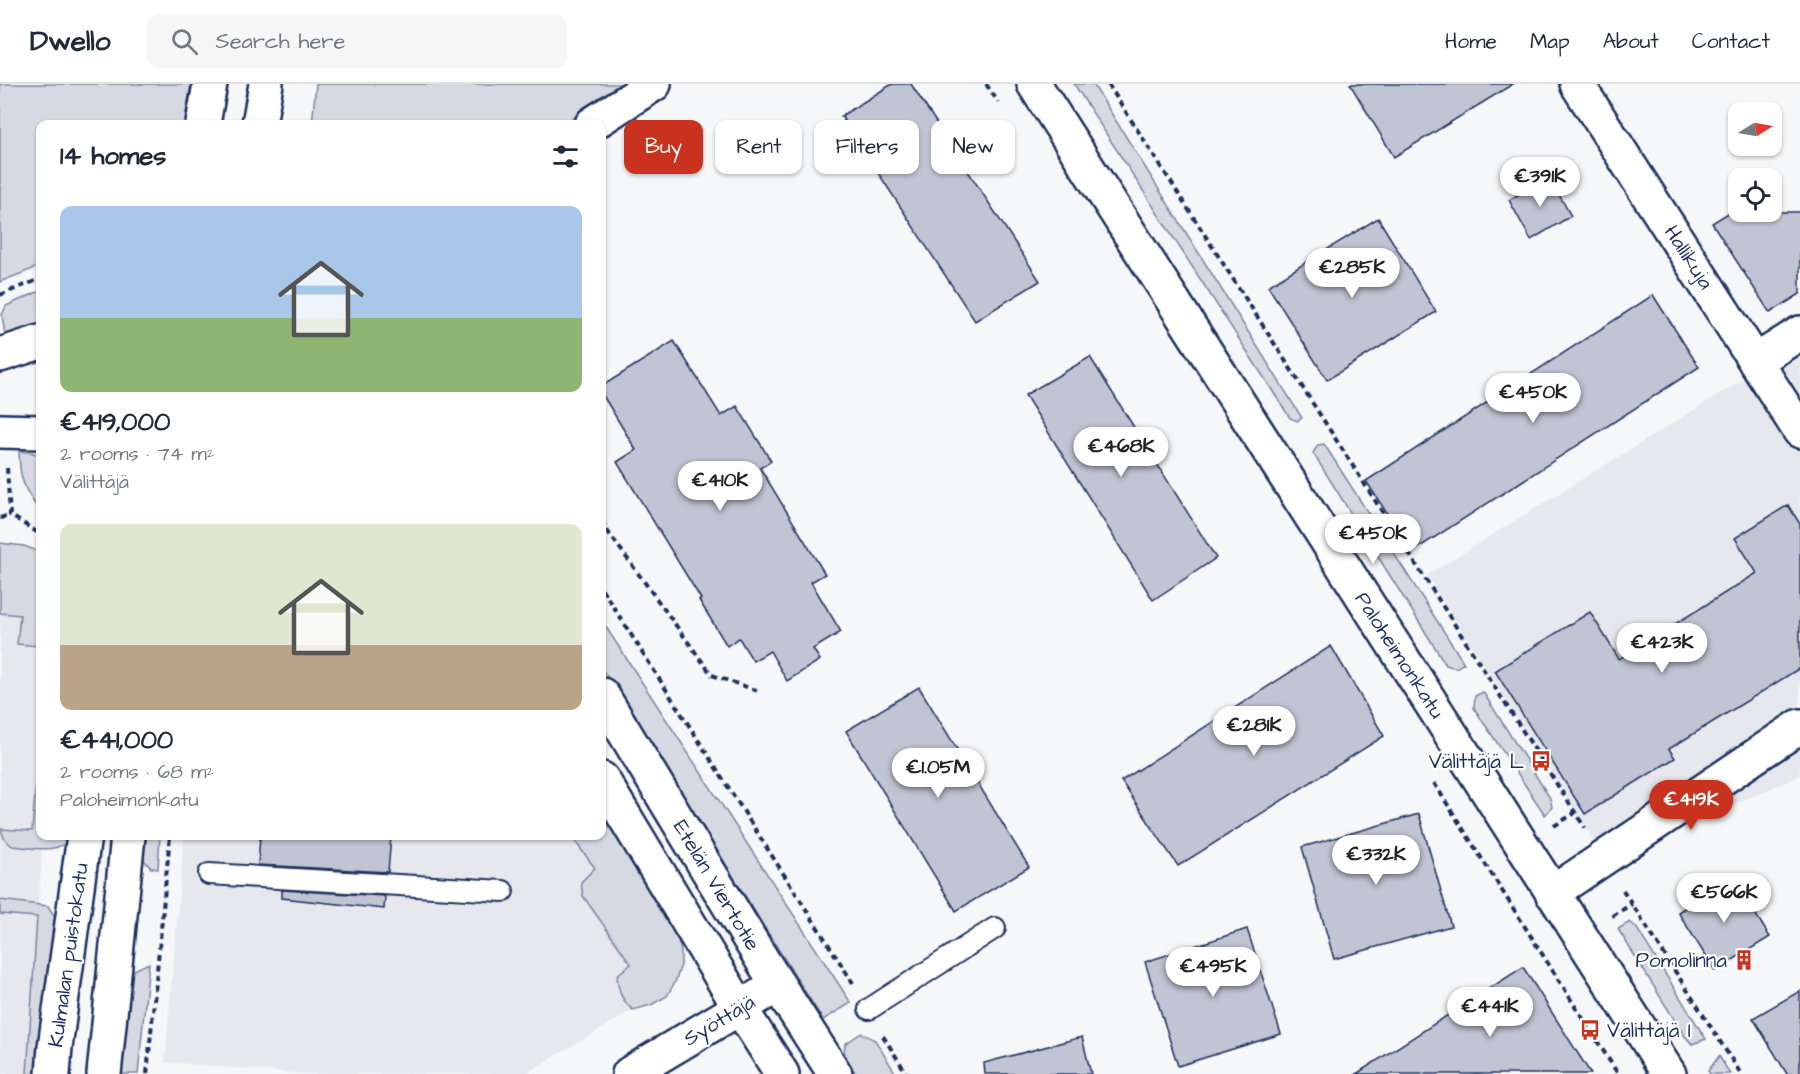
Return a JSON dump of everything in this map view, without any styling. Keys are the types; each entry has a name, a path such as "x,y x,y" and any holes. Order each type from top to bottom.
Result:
{"street":[{"path":"204,120 210,84"},
{"path":"260,120 266,84"},
{"path":"598,120 654,84"},
{"name":"Paloheimonkatu","path":"1034,84 1670,1074"},
{"name":"Hallikuja","path":"1577,84 1800,431"},
{"path":"1756,361 1800,333"},
{"path":"0,355 36,343"},
{"path":"2,431 36,432"},
{"name":"Etelän Viertotie","path":"606,702 778,985 835,1074"},
{"path":"1552,893 1800,726"},
{"path":"606,786 782,1074"},
{"name":"Kulmalan puistokatu","path":"53,1074 83,840"},
{"name":"Kulmalan puistokatu","path":"104,1074 128,840"},
{"name":"Syöttäjä","path":"629,1074 778,985"}],"lane":[{"path":"209,874 503,891"},
{"path":"869,1009 995,928"}],"path":[{"path":"1108,84 1741,1074"},
{"path":"0,295 36,281"},
{"path":"2,431 10,515"},
{"path":"0,518 10,515 36,531"},
{"path":"606,528 712,675 758,690"},
{"path":"606,595 869,1009 907,1074"},
{"path":"147,1074 170,840"}],"shaded area":[{"path":"0,84 191,84 185,120 36,120 36,268 0,282"},
{"path":"316,84 627,84 570,120 312,120"},
{"path":"1074,84 1093,84 1302,418 1297,421 1290,418"},
{"path":"36,293 36,324 5,335 2,315 6,306"},
{"path":"1800,341 1800,776 1605,859 1427,575 1741,381"},
{"path":"1324,444 1464,663 1456,668 1446,665 1313,453 1318,445"},
{"path":"19,451 36,454 36,505 24,483"},
{"path":"0,543 24,546 36,550 36,646 17,644 20,615 0,613"},
{"path":"0,588 36,592 36,840 43,840 27,1074 0,1074"},
{"path":"606,627 851,1003 823,1020 606,675"},
{"path":"1483,692 1550,798 1552,807 1545,815 1474,708 1475,696"},
{"path":"36,782 36,840 68,840 60,846 44,849 12,846 4,838 1,829 32,831"},
{"path":"606,813 674,926 681,951 681,965 676,980 667,996 651,1005 633,1010 621,994 617,975 631,964 583,896 581,882 595,868 574,840 606,840"},
{"path":"143,840 160,840 158,869 151,868 141,857"},
{"path":"184,840 574,840 595,868 583,896 632,964 617,975 618,990 633,1010 525,1074 303,1074 165,1062"},
{"path":"0,900 48,906 57,920 38,1074 27,1074 37,917 0,914"},
{"path":"1630,922 1636,927 1706,1039 1692,1044 1684,1035 1618,929"},
{"path":"149,963 138,1074 117,1074 127,984 134,970"},
{"path":"861,1033 875,1040 896,1074 856,1074 844,1055 845,1044"},
{"path":"1719,1056 1730,1074 1710,1074 1708,1071"}],"building":[{"path":"892,84 911,84 935,120 931,120 931,174 970,174 1040,281 975,321 879,174 919,174 919,120 844,120 841,116"},
{"path":"1350,84 1513,84 1394,157"},
{"path":"1549,177 1571,216 1531,240 1509,200"},
{"path":"1782,212 1800,212 1800,294 1770,313 1712,223 1728,213 1728,222 1782,222"},
{"path":"1378,218 1436,312 1327,380 1268,286"},
{"path":"1653,295 1699,367 1412,552 1366,481"},
{"path":"674,341 721,416 737,406 771,461 760,468 825,574 811,582 841,632 813,649 820,660 787,681 770,651 753,661 739,638 727,646 699,600 701,599 617,462 636,450 606,401 606,384"},
{"path":"1090,357 1216,558 1153,600 1025,395"},
{"path":"1788,505 1800,524 1800,668 1669,749 1675,758 1585,814 1495,671 1590,612 1619,659 1757,573 1735,538"},
{"path":"1331,646 1384,736 1178,866 1121,781"},
{"path":"919,687 1029,867 956,911 846,731"},
{"path":"1419,814 1451,926 1334,959 1302,847"},
{"path":"260,840 391,840 388,872 258,865"},
{"path":"1732,877 1770,937 1715,971 1678,912"},
{"path":"282,890 385,896 384,909 282,898"},
{"path":"1247,929 1281,1034 1178,1066 1145,962"},
{"path":"1523,967 1591,1074 1356,1074"},
{"path":"1800,991 1800,1074 1787,1074 1753,1018"},
{"path":"1082,1037 1091,1074 985,1074 984,1063"}],"place":[{"name":"Välittäjä L","path":"1541,761"},
{"name":"Pomolinna","path":"1744,960"},
{"name":"Välittäjä I","path":"1590,1030"}]}
